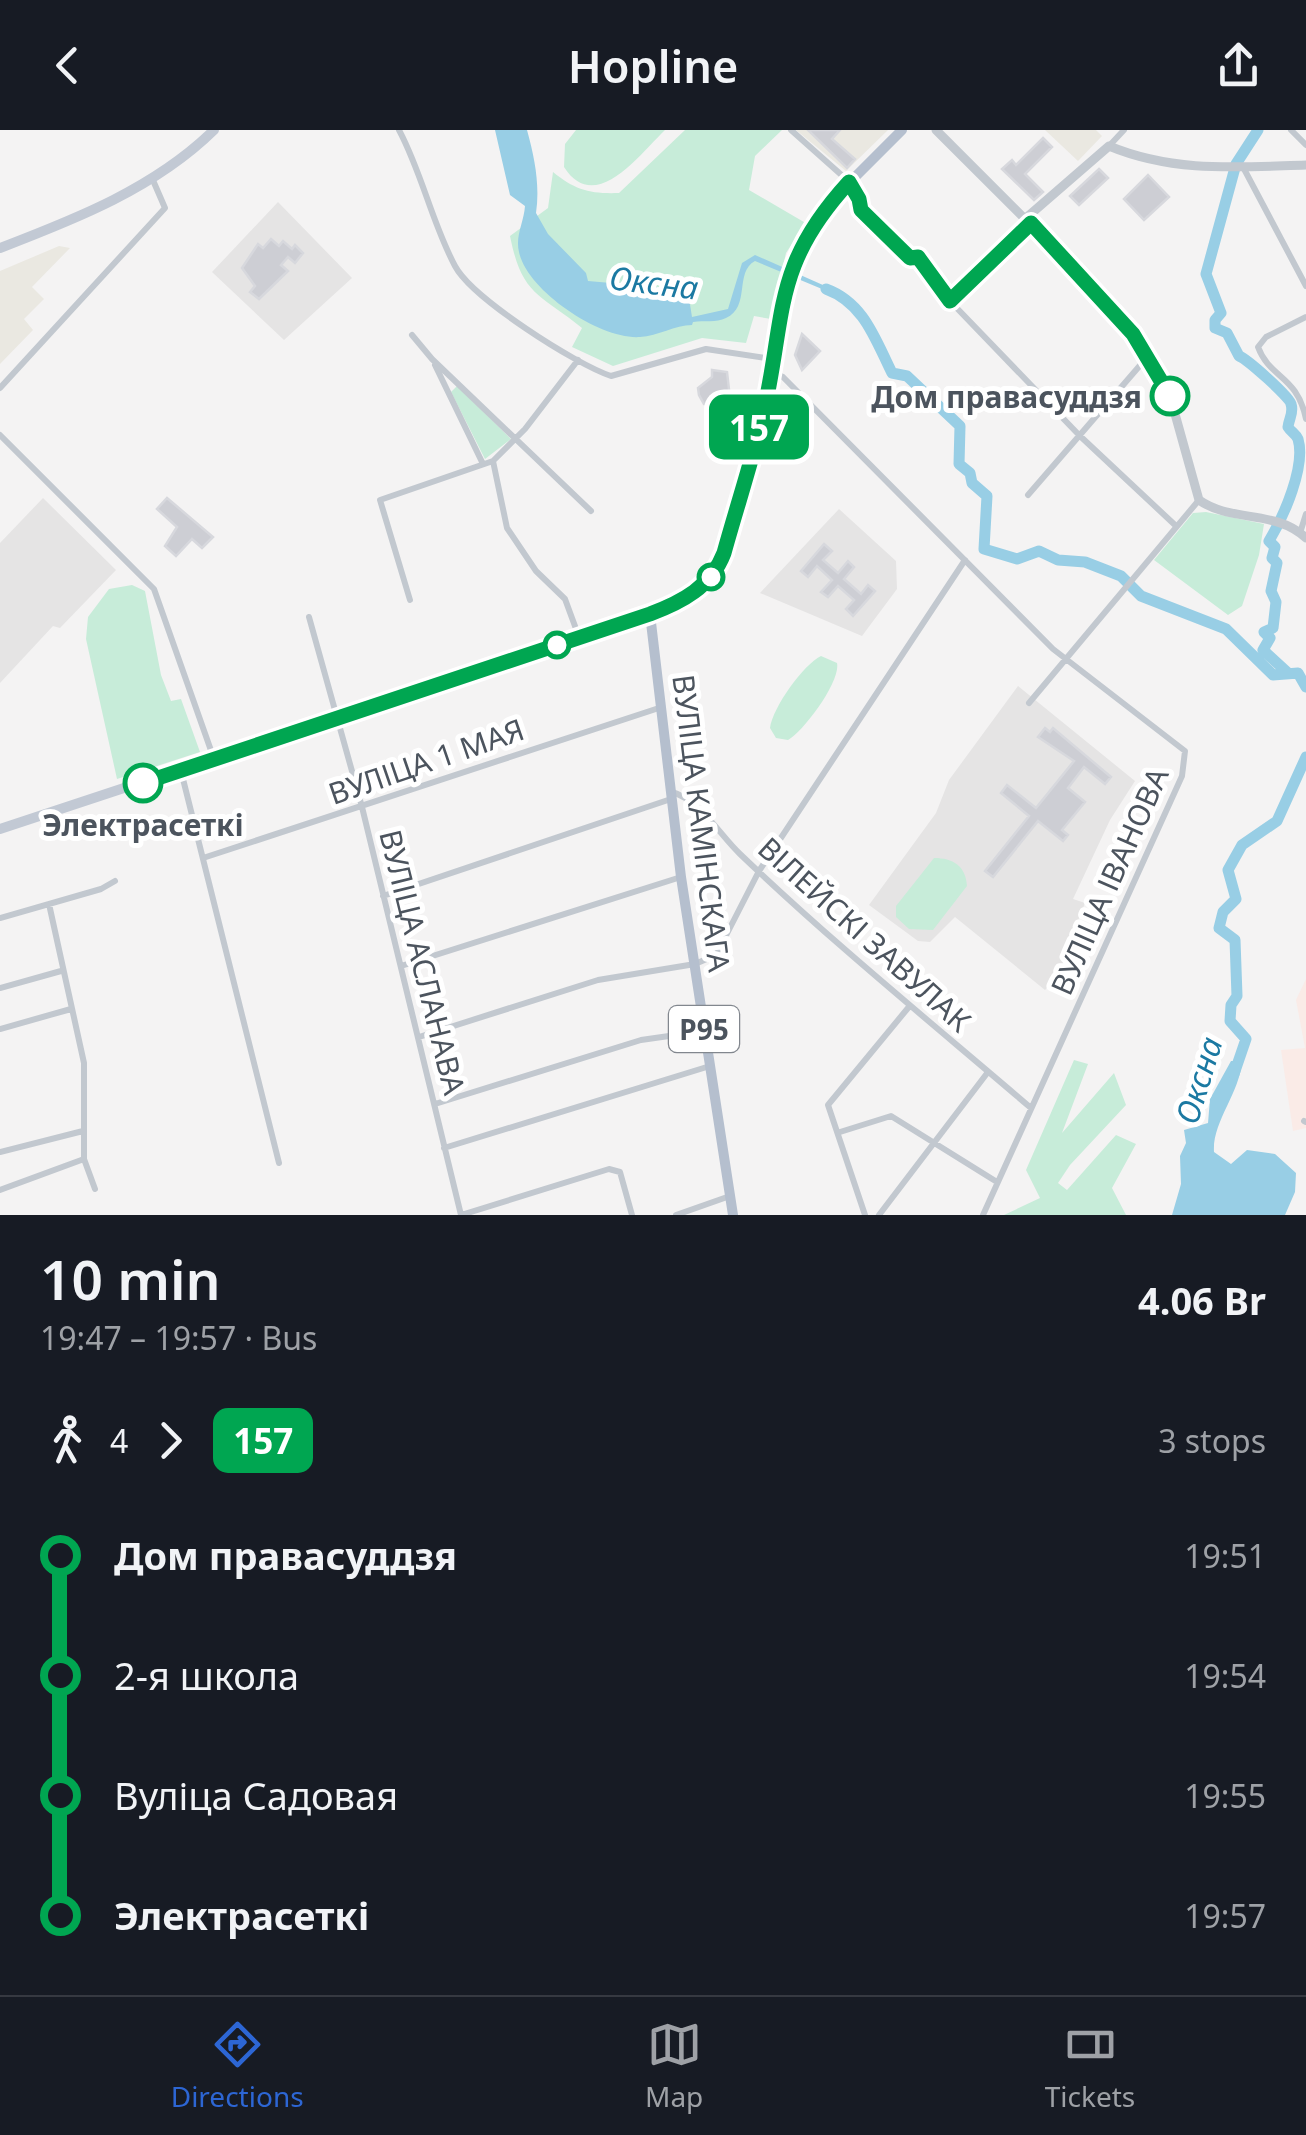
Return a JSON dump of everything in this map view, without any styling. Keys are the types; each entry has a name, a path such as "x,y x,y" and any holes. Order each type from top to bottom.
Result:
{"main road":[{"path":"0,829 650,614 698,590 720,562 763,415 792,265 802,244 849,182 902,130"},
{"path":"0,245 105,205 152,178 212,131"},
{"path":"0,245 104,200 212,131"},
{"name":"ВУЛІЦА КАМІНСКАГА","path":"650,614 681,877 733,1215"}],"street":[{"path":"399,130 419,170 456,268 524,327 611,376 706,349 772,359"},
{"path":"791,130 849,182 861,210 910,258 918,257 950,301 1080,436 1175,525"},
{"path":"936,130 1029,221 1149,355 1170,396 1198,500 1211,508 1284,523 1303,536 1306,514"},
{"path":"950,301 1124,130"},
{"path":"1292,130 1306,144"},
{"path":"1109,146 1158,162 1205,169 1306,165"},
{"path":"1238,167 1306,286"},
{"path":"0,388 165,208 152,178"},
{"path":"1306,317 1266,337 1258,348 1299,394 1306,418"},
{"path":"412,335 432,359 592,510"},
{"path":"1028,496 1149,355"},
{"path":"432,359 483,464"},
{"path":"410,600 380,500 492,461 516,439 578,360"},
{"name":"ВУЛІЦА ІВАНОВА","path":"771,372 783,377 884,475 1064,657 1186,751 1187,760 983,1215"},
{"path":"0,435 154,589 214,760"},
{"path":"492,461 500,514 536,571 565,599 579,637"},
{"path":"1029,703 1198,500"},
{"path":"419,1037 598,980 695,964 716,954 758,872 965,560"},
{"name":"ВУЛІЦА АСЛАНАВА","path":"309,617 362,807 461,1215"},
{"name":"ВУЛІЦА 1 МАЯ","path":"204,858 662,707"},
{"path":"181,770 278,1163"},
{"path":"383,896 673,795"},
{"name":"ВІЛЕЙСКІ ЗАВУЛАК","path":"673,795 688,798 758,872 908,1008 1031,1108"},
{"path":"401,966 681,877"},
{"path":"0,918 101,889 115,880"},
{"path":"49,904 84,1063 84,1159 94,1189"},
{"path":"0,988 61,971"},
{"path":"865,1215 829,1102 908,1008"},
{"path":"0,1030 71,1009"},
{"path":"435,1104 641,1040 704,1031"},
{"path":"444,1148 711,1066"},
{"path":"879,1215 988,1072"},
{"path":"840,1132 891,1116 998,1182"},
{"path":"0,1152 82,1131"},
{"path":"0,1190 84,1159"},
{"path":"461,1215 609,1170 620,1172 632,1215"},
{"path":"676,1215 730,1196"}],"shaded area":[{"path":"796,130 888,130 846,171"},
{"path":"1045,130 1096,130 1102,136 1078,161"},
{"path":"278,202 352,278 284,340 212,272"},
{"path":"59,246 70,248 32,287 44,299 24,319 33,330 0,364 0,271"},
{"path":"43,498 116,570 60,628 53,626 0,683 0,543"},
{"path":"839,509 896,561 897,589 862,636 760,593"},
{"path":"1018,686 1135,781 1110,820 1073,899 1085,903 1067,948 1076,955 1045,990 955,917 930,942 918,941 869,905 936,813 949,780"},
{"path":"1306,979 1306,1128 1293,1131 1281,1050 1305,1048 1296,1000"}],"green space":[{"path":"576,130 665,130 617,176 589,185 576,180 564,167 565,144"},
{"path":"685,130 782,130 755,156 749,190 809,225 805,224 786,253 771,319 754,316 746,343 702,338 613,366 572,347 582,328 534,291 520,271 510,236 548,208 553,172 583,190 619,193"},
{"path":"457,386 511,439 485,459 451,392"},
{"path":"1193,513 1264,524 1259,555 1242,606 1228,615 1154,560"},
{"path":"132,585 145,591 161,675 171,701 181,699 200,752 117,779 86,639 88,617 109,589"},
{"path":"821,656 837,663 827,693 795,735 788,740 776,738 770,728 783,698"},
{"path":"934,858 957,864 967,886 933,930 909,929 896,917 896,906"},
{"path":"1074,1060 1088,1064 1062,1133 1114,1073 1126,1105 1058,1183 1067,1190 1116,1135 1136,1144 1112,1188 1126,1215 1004,1215 1040,1198 1026,1170"}],"water":[{"path":"495,130 527,130 536,172 536,213 548,234 586,273 588,281 668,288 680,285 688,292 692,317 728,309 742,263 755,255 841,293 834,294 755,261 745,273 738,306 722,320 693,322 640,337 624,336 587,322 551,297 525,267 518,246 525,206 510,195"},
{"path":"1231,1061 1242,1061 1240,1073 1217,1130 1214,1152 1231,1164 1247,1150 1275,1154 1296,1173 1295,1192 1285,1215 1172,1215 1181,1184 1184,1130 1208,1123 1210,1099"}],"building":[{"path":"808,130 840,130 832,139 855,159 847,168"},
{"path":"1043,138 1052,147 1025,174 1043,192 1034,200 1002,169 1012,160 1016,165"},
{"path":"1099,169 1108,178 1079,205 1070,196"},
{"path":"1148,175 1169,197 1144,220 1124,199"},
{"path":"271,239 279,246 283,241 292,249 295,245 303,253 295,263 288,257 281,265 288,271 259,299 250,292 255,286 242,268 258,244 263,248"},
{"path":"802,334 820,351 802,370 795,355"},
{"path":"712,370 727,372 730,398 723,406 704,404 699,395 698,388 712,377"},
{"path":"167,498 213,537 202,548 192,539 176,556 165,546 177,527 157,509"},
{"path":"824,544 832,551 823,560 838,573 848,561 854,567 844,579 861,594 868,585 875,591 853,616 846,609 854,600 838,586 828,597 821,592 832,580 817,566 808,577 801,571"},
{"path":"1045,728 1050,732 1053,728 1111,777 1105,784 1084,767 1068,788 1085,802 1062,830 1068,835 1063,841 1038,821 993,877 985,871 1029,816 1001,793 1007,785 1036,808 1074,761 1038,737"}],"waterway":[{"path":"1258,130 1236,164 1206,274 1221,313 1215,328 1227,333 1239,356 1276,387 1292,407 1288,427 1298,439 1299,463 1287,505 1269,541 1275,547 1272,558 1277,563 1271,591 1276,602 1273,628 1264,632 1270,638 1263,650 1287,672"},
{"name":"Оксна","path":"826,289 859,313 892,373 907,376 960,426 959,464 987,496 984,549 1017,559 1039,551 1058,560 1085,562 1121,576 1141,596 1226,629 1273,675 1298,673 1306,687"},
{"name":"Оксна","path":"1234,1074 1246,1039 1230,1021 1231,1005 1237,996 1235,940 1219,928 1223,912 1236,899 1228,870 1242,845 1277,821 1306,757"}],"bus line":[{"name":"157","path":"143,783 650,614 698,590 724,553 763,415 782,300 792,265 802,244 849,182 861,210 910,258 918,257 950,301 1031,223 1133,334 1163,377 1170,396"}],"place":[{"name":"Дом правасуддзя","path":"1170,396"},
{"name":"Электрасеткі","path":"143,783"}]}
